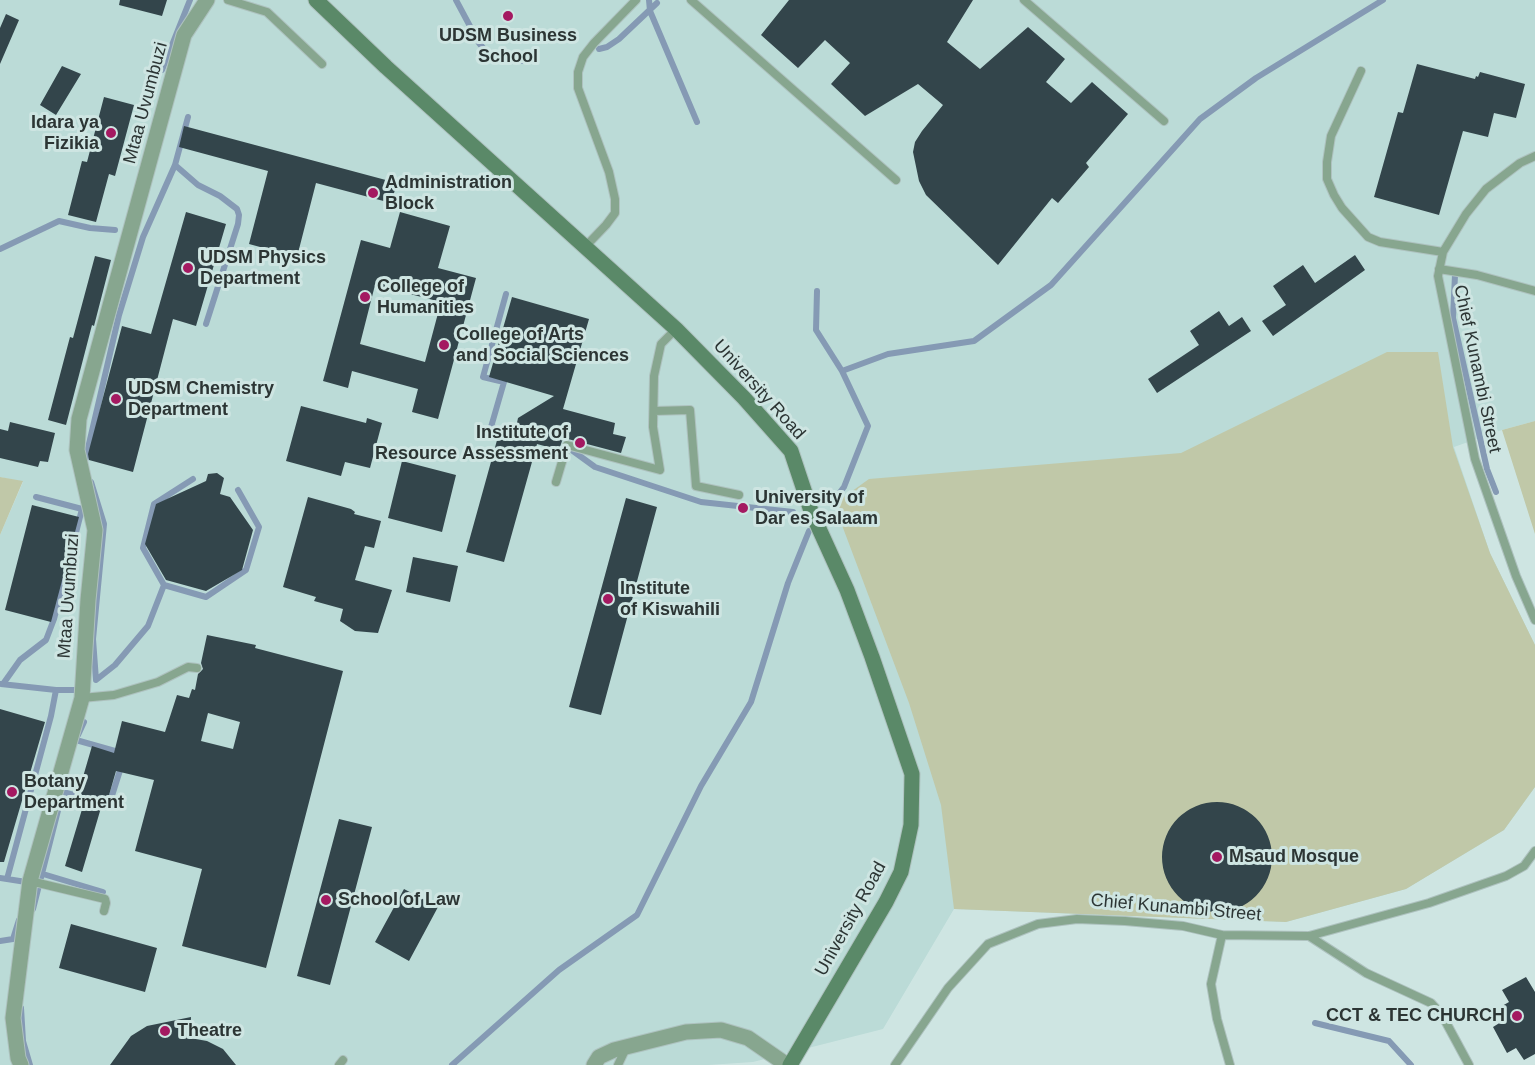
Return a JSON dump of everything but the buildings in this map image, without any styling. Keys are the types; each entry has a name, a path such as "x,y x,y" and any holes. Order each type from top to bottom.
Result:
{"street":[{"name":"Mtaa Uvumbuzi","path":"21,1065 13,1018 30,881 82,698 95,530 77,450 79,419 184,35 207,0"},
{"name":"University Road","path":"316,0 394,75 676,329 744,398 791,451 811,511 847,590 912,774 910,825 901,872 886,902 788,1065"},
{"path":"594,1065 599,1057 614,1050 686,1032 721,1030 748,1038 788,1065"}],"lane":[{"path":"228,0 267,12 322,64"},
{"path":"584,248 615,213 615,199 609,172 578,88 578,72 583,57 594,43 636,0"},
{"path":"691,0 896,180"},
{"path":"1024,0 1164,121"},
{"path":"1362,71 1331,136 1327,179 1334,195 1342,208 1368,237 1380,242 1443,252"},
{"name":"Chief Kunambi Street","path":"1535,156 1520,163 1486,189 1466,213 1443,252 1438,276 1475,459 1516,576 1535,620"},
{"path":"1439,269 1478,275 1535,291"},
{"path":"556,482 567,445 660,470 653,427 654,376 661,344 676,329"},
{"path":"654,411 690,410 696,486 740,495"},
{"path":"82,698 114,695 158,682 188,667 197,668"},
{"name":"Chief Kunambi Street","path":"895,1065 948,988 988,944 1038,924 1077,919 1125,921 1183,926 1222,935 1309,936 1428,903 1506,876 1524,866 1535,851"},
{"path":"30,881 105,899 104,911"},
{"path":"1222,935 1211,984 1217,1019 1230,1065"},
{"path":"1309,936 1366,973 1431,1003 1442,1016 1469,1065"},
{"path":"618,1065 627,1047"}],"shaded area":[{"name":"University of Dar es Salaam","path":"0,0 1535,0 1535,421 1454,447 1490,553 1535,645 1535,787 1504,830 1406,889 1286,922 954,909 883,1029 753,1062 708,1065 0,1065 0,535 23,482 0,477"}],"green space":[{"path":"1387,352 1438,352 1453,447 1490,553 1535,645 1535,787 1504,830 1406,889 1286,922 954,909 941,805 909,703 834,504 869,479 1181,453"},
{"path":"1535,421 1535,534 1502,430"},
{"path":"0,477 23,481 0,535"}],"waterway":[{"path":"162,70 190,0"},
{"path":"456,0 479,43 493,60 524,61"},
{"path":"649,0 650,11 697,122"},
{"path":"842,371 888,354 974,341 1051,285 1200,119 1256,78 1383,0"},
{"path":"599,49 619,39 657,3"},
{"path":"85,461 119,315 143,237 175,165 188,117"},
{"path":"175,165 198,185 220,196 237,209 239,215 206,324"},
{"path":"0,249 59,221 90,228 115,230"},
{"path":"1455,275 1453,318 1487,469 1496,492"},
{"path":"817,291 816,330 842,371 868,426 844,487 837,496"},
{"path":"506,294 483,377 504,382 491,427 521,434"},
{"path":"573,451 595,467 701,502 793,512"},
{"path":"193,479 154,504 143,548 164,585 206,597 246,570 259,527 238,490"},
{"path":"91,482 104,524 93,639 96,680 115,665 148,626 164,585"},
{"path":"3,684 20,660 46,640 54,619 82,509 36,497"},
{"path":"452,1065 559,970 637,915 701,786 751,702 788,583 809,531"},
{"path":"1,684 75,690"},
{"path":"0,878 7,879 56,690"},
{"path":"78,735 84,722"},
{"path":"76,740 122,753"},
{"path":"63,792 109,805 122,764"},
{"path":"33,909 66,779"},
{"path":"43,874 103,892"},
{"path":"7,879 26,882 26,886"},
{"path":"0,941 13,939 19,920"},
{"path":"21,1008 23,1041 30,1065"},
{"path":"1315,1023 1389,1041 1411,1065"}],"place":[{"name":"UDSM Business School","path":"508,16"},
{"name":"Idara ya Fizikia","path":"111,133"},
{"name":"Administration Block","path":"373,193"},
{"name":"UDSM Physics Department","path":"188,268"},
{"name":"College of Humanities","path":"365,297"},
{"name":"College of Arts and Social Sciences","path":"444,345"},
{"name":"UDSM Chemistry Department","path":"116,399"},
{"name":"Institute of Resource Assessment","path":"580,443"},
{"name":"University of Dar es Salaam","path":"743,508"},
{"name":"Institute of Kiswahili","path":"608,599"},
{"name":"Botany Department","path":"12,792"},
{"name":"Msaud Mosque","path":"1217,857"},
{"name":"School of Law","path":"326,900"},
{"name":"CCT & TEC CHURCH","path":"1517,1016"},
{"name":"Theatre","path":"165,1031"}]}
